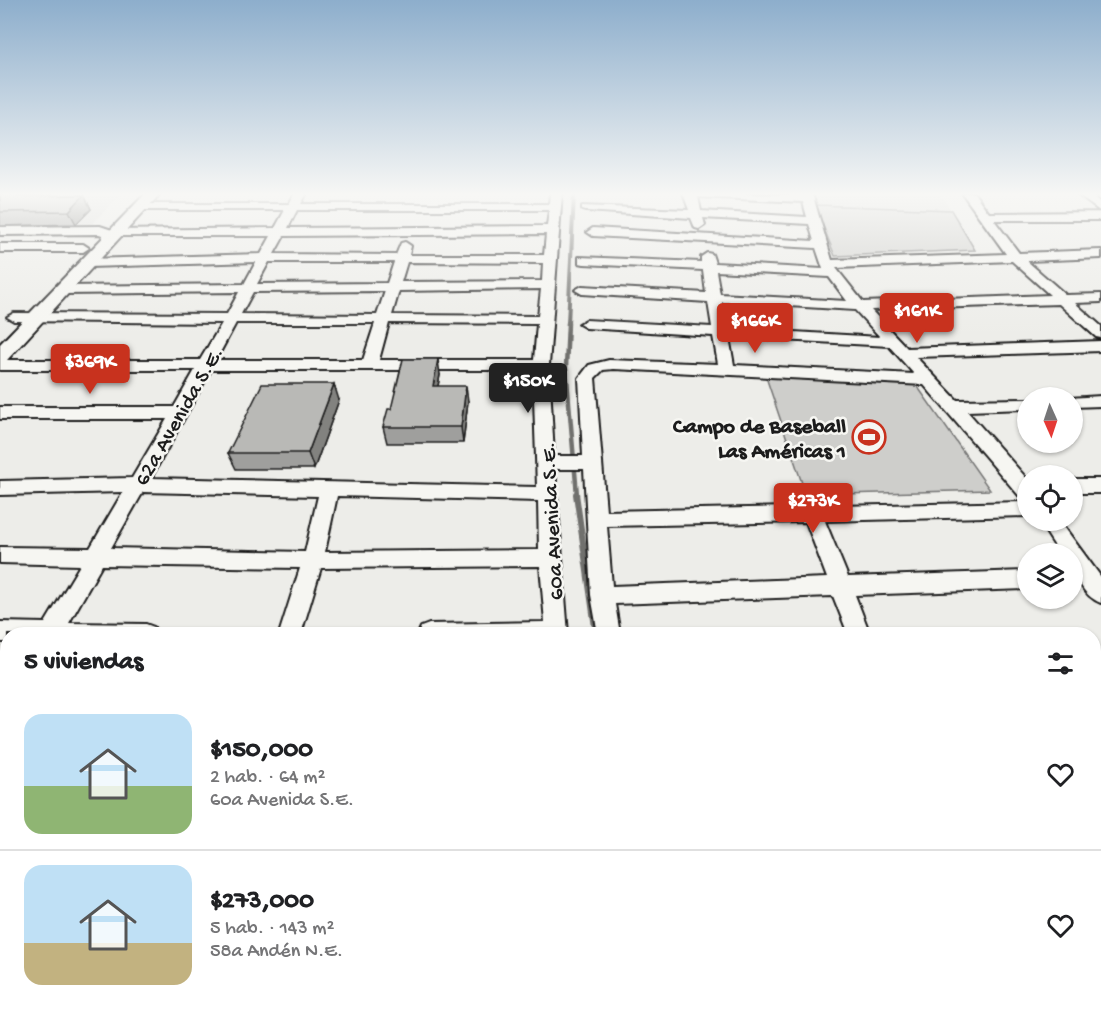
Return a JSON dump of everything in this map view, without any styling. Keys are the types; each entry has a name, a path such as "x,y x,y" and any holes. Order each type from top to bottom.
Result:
{"main road":[{"path":"0,331 102,240"},
{"path":"0,356 62,290 85,255"}],"street":[{"name":"62a Avenida S.E.","path":"55,627 207,364 275,240"},
{"path":"370,364 407,240"},
{"name":"60a Avenida S.E.","path":"552,240 541,365 571,463 548,494 550,558 556,627"},
{"path":"703,240 722,332 727,370"},
{"path":"739,240 822,245"},
{"path":"821,240 829,268 857,306 953,406 1017,479"},
{"path":"1003,240 1016,258 1101,334"},
{"path":"0,248 85,255 550,259"},
{"path":"0,262 16,248"},
{"path":"584,260 709,267 829,268 1101,254"},
{"path":"62,290 549,285"},
{"path":"582,290 857,306 1101,298"},
{"path":"14,317 546,320"},
{"path":"586,324 890,342"},
{"path":"902,353 1101,346"},
{"path":"608,627 602,595 597,519 571,463 587,378 591,370 599,365 614,364 928,380"},
{"path":"0,365 541,365"},
{"path":"1083,402 1101,401"},
{"path":"953,406 1017,404"},
{"path":"0,413 179,413"},
{"path":"0,488 137,485 548,494"},
{"path":"1083,486 1101,486"},
{"path":"292,627 314,560 329,491"},
{"path":"597,519 1017,509"},
{"path":"813,515 856,627"},
{"path":"0,555 314,560 550,558"},
{"path":"1083,569 1100,591"},
{"path":"602,595 1017,580"},
{"path":"1083,584 1100,591"}],"shaded area":[{"path":"829,240 969,240 975,250 835,256"},
{"name":"Campo de Baseball Las Américas 1","path":"766,377 915,383 990,490 806,495"}],"building":[{"path":"403,359 438,359 433,386 466,386 461,427 383,427 388,409 391,409"},
{"path":"262,384 334,384 308,453 228,453"}],"waterway":[{"path":"568,324 572,240"},
{"path":"568,323 566,368 577,495"},
{"path":"576,494 595,627"}],"place":[{"name":"Campo de Baseball Las Américas 1","path":"869,437"}]}
